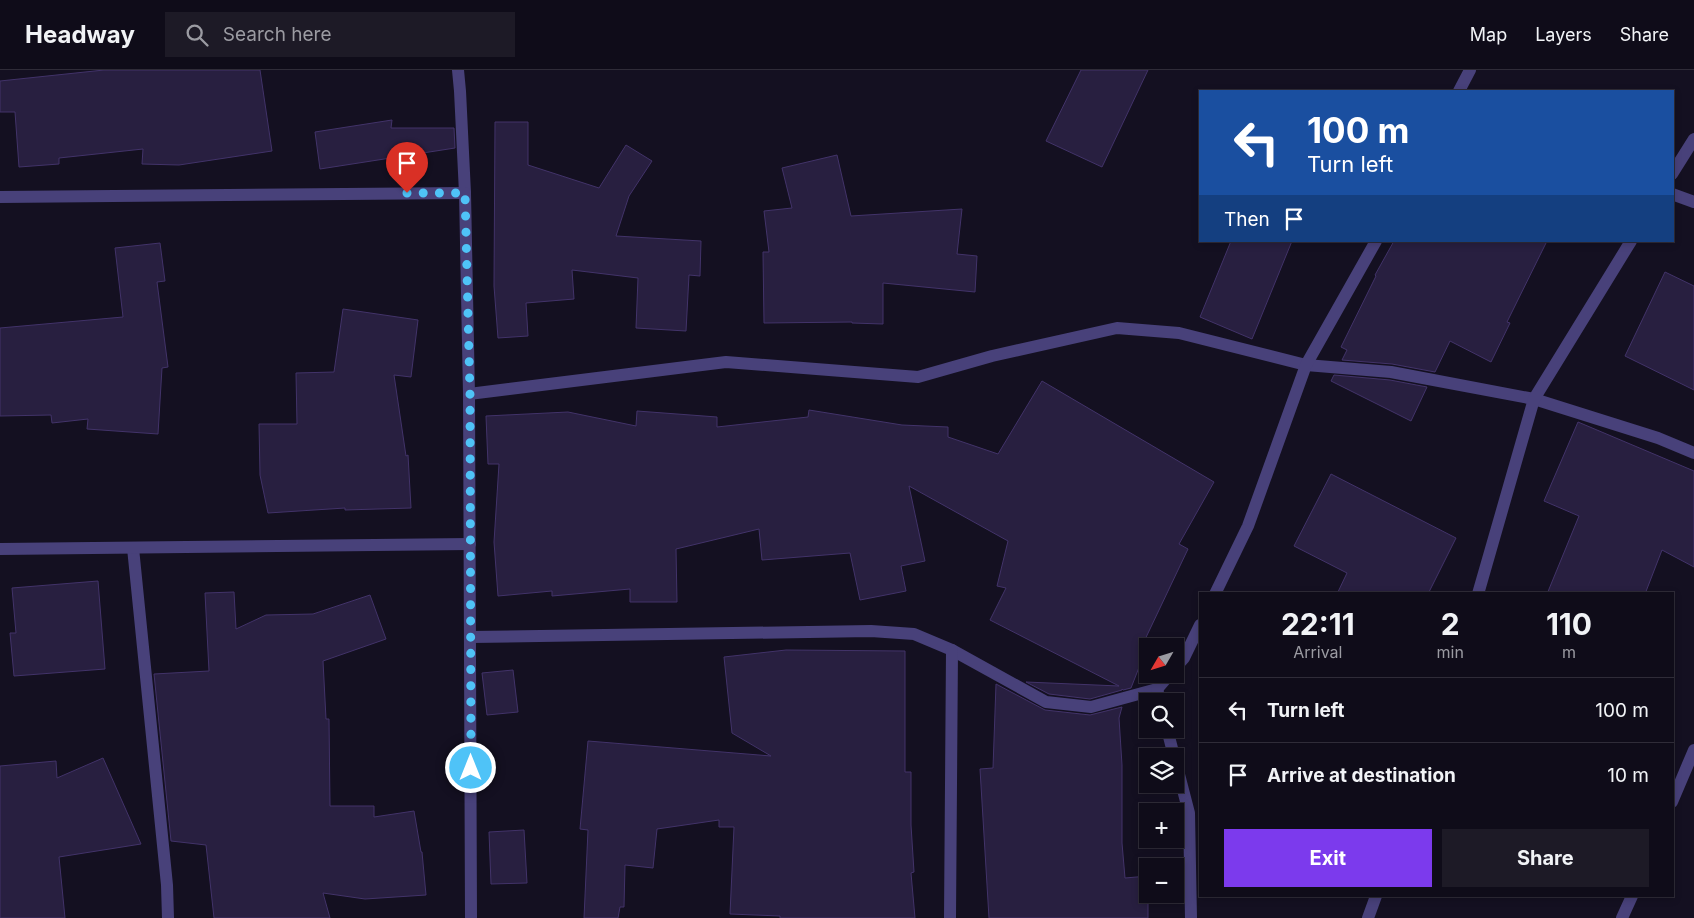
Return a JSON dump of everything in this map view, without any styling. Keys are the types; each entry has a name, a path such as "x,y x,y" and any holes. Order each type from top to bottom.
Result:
{"street":[{"path":"458,70 465,193 470,394 471,918"},
{"path":"1460,90 1470,70"},
{"path":"1674,171 1694,139"},
{"path":"0,197 465,193"},
{"path":"1674,195 1694,202"},
{"path":"1216,592 1248,526 1306,365 1375,242"},
{"path":"1479,592 1534,399 1630,242"},
{"path":"470,394 726,362 918,377 992,356 1117,328 1179,333 1306,365 1391,372 1534,399 1658,438 1694,453"},
{"path":"0,549 470,544"},
{"path":"133,548 167,885 168,918"},
{"path":"1184,658 1199,627"},
{"path":"471,637 872,631 914,634 952,650 1046,702 1091,707 1139,698"},
{"path":"950,918 952,650"},
{"path":"1674,797 1694,750"},
{"path":"1184,793 1189,812 1191,918"},
{"path":"1368,918 1376,897"},
{"path":"1622,918 1632,897"}],"building":[{"path":"104,70 260,70 272,151 179,165 142,164 143,149 59,158 59,164 19,167 15,112 0,112 0,81"},
{"path":"1081,70 1148,70 1102,167 1046,141"},
{"path":"392,120 391,128 454,128 455,148 320,169 315,132"},
{"path":"495,122 528,122 528,165 599,188 626,145 652,161 629,196 616,236 701,241 700,276 689,275 686,331 636,328 638,278 572,270 574,299 526,303 528,336 498,338 494,286"},
{"path":"837,155 851,216 962,209 957,254 977,256 975,292 883,283 883,324 852,322 764,323 763,252 769,252 764,211 792,208 782,168"},
{"path":"1231,242 1292,242 1252,339 1200,317"},
{"path":"1393,242 1547,242 1507,322 1510,323 1491,362 1450,341 1435,372 1392,364 1342,360 1347,350 1341,347 1375,275"},
{"path":"160,243 165,281 157,282 168,367 162,368 158,434 87,429 88,419 52,423 51,415 0,416 0,328 123,317 115,248"},
{"path":"1665,272 1694,286 1694,390 1625,356"},
{"path":"343,309 418,320 411,377 394,375 406,456 408,455 411,508 345,510 345,508 268,513 260,475 259,424 297,424 296,373 334,372"},
{"path":"1334,375 1390,380 1427,387 1411,421 1331,381"},
{"path":"1042,381 1214,482 1179,544 1188,549 1146,638 1139,638 1139,667 1131,688 1090,699 1049,694 1026,682 1119,686 990,620 1006,588 997,586 1008,541 909,486 925,561 901,566 906,591 860,600 850,553 762,560 759,529 676,549 677,602 630,602 630,589 552,596 552,591 498,596 494,542 499,464 488,464 486,416 568,412 636,426 637,411 717,417 717,427 808,417 809,410 902,425 948,427 948,437 998,454"},
{"path":"1578,422 1694,471 1694,567 1662,550 1646,592 1548,592 1579,516 1544,501"},
{"path":"1331,474 1456,538 1429,592 1338,592 1347,573 1294,546"},
{"path":"98,581 105,669 14,676 10,633 16,633 12,588"},
{"path":"234,592 236,629 266,615 313,614 370,595 386,639 323,661 326,719 329,719 330,806 374,806 374,817 414,811 422,852 426,895 365,899 323,893 330,918 214,918 206,845 171,841 154,674 209,671 205,593"},
{"path":"786,650 905,651 905,772 911,772 911,825 914,872 911,873 915,918 780,918 780,916 730,914 734,827 719,827 719,820 657,829 653,868 625,865 624,907 620,907 618,918 584,918 588,830 580,829 588,741 771,756 732,733 724,657"},
{"path":"513,670 518,712 487,715 482,673"},
{"path":"996,684 1045,710 1090,715 1122,707 1119,718 1122,765 1122,843 1125,878 1139,877 1139,903 1148,903 1148,918 989,918 980,769 993,768"},
{"path":"103,758 141,844 59,857 65,918 0,918 0,766 56,761 57,778"},
{"path":"524,830 527,883 491,884 489,832"}],"route":[{"path":"407,193 465,193 470,394 471,768"}]}
